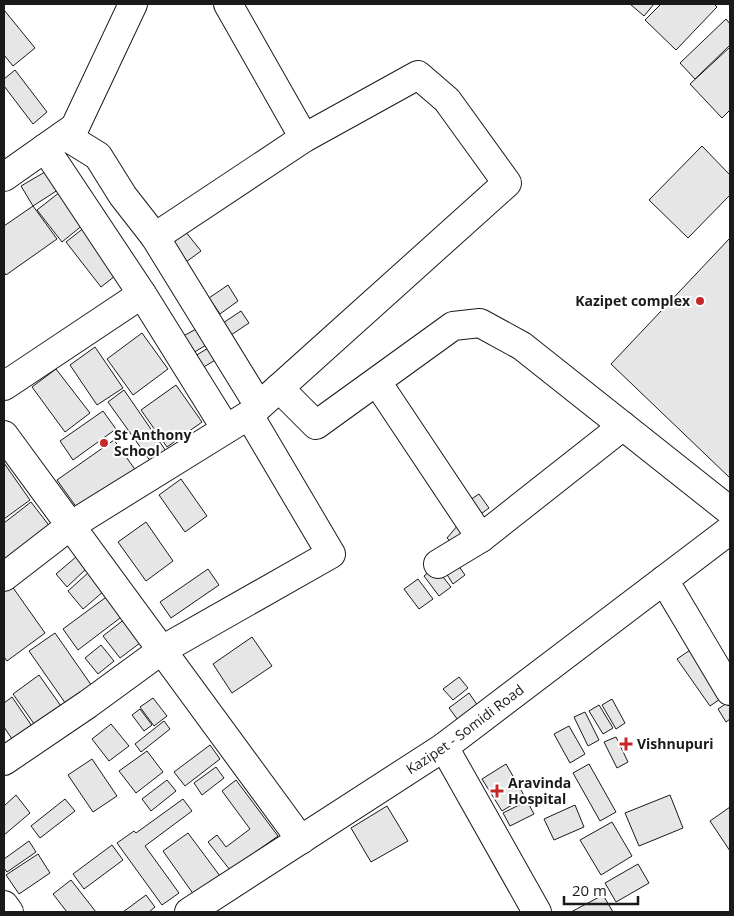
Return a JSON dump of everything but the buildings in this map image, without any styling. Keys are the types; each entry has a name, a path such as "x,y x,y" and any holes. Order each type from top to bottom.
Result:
{"street":[{"path":"8,165 55,141 75,127 133,4"},
{"path":"228,4 304,138"},
{"path":"4,577 70,526 254,410 507,183 447,100 418,75 304,138 155,237"},
{"path":"4,761 88,704 162,650 331,554 254,410 155,237 123,196 98,156 55,141"},
{"path":"55,141 142,294 226,429"},
{"path":"4,386 142,294"},
{"path":"278,388 316,426 453,326 480,323 522,346 730,511"},
{"path":"376,382 481,538"},
{"path":"438,564 481,538 623,426"},
{"path":"4,435 301,840"},
{"name":"Kazipet - Somidi Road","path":"189,912 444,747 730,530"},
{"path":"664,580 730,691"},
{"path":"444,747 537,912"},
{"path":"4,905 8,912"}],"place":[{"name":"Kazipet complex","path":"700,301"},
{"name":"St Anthony School","path":"104,443"},
{"name":"Vishnupuri","path":"626,744"},
{"name":"Aravinda Hospital","path":"497,791"}]}
